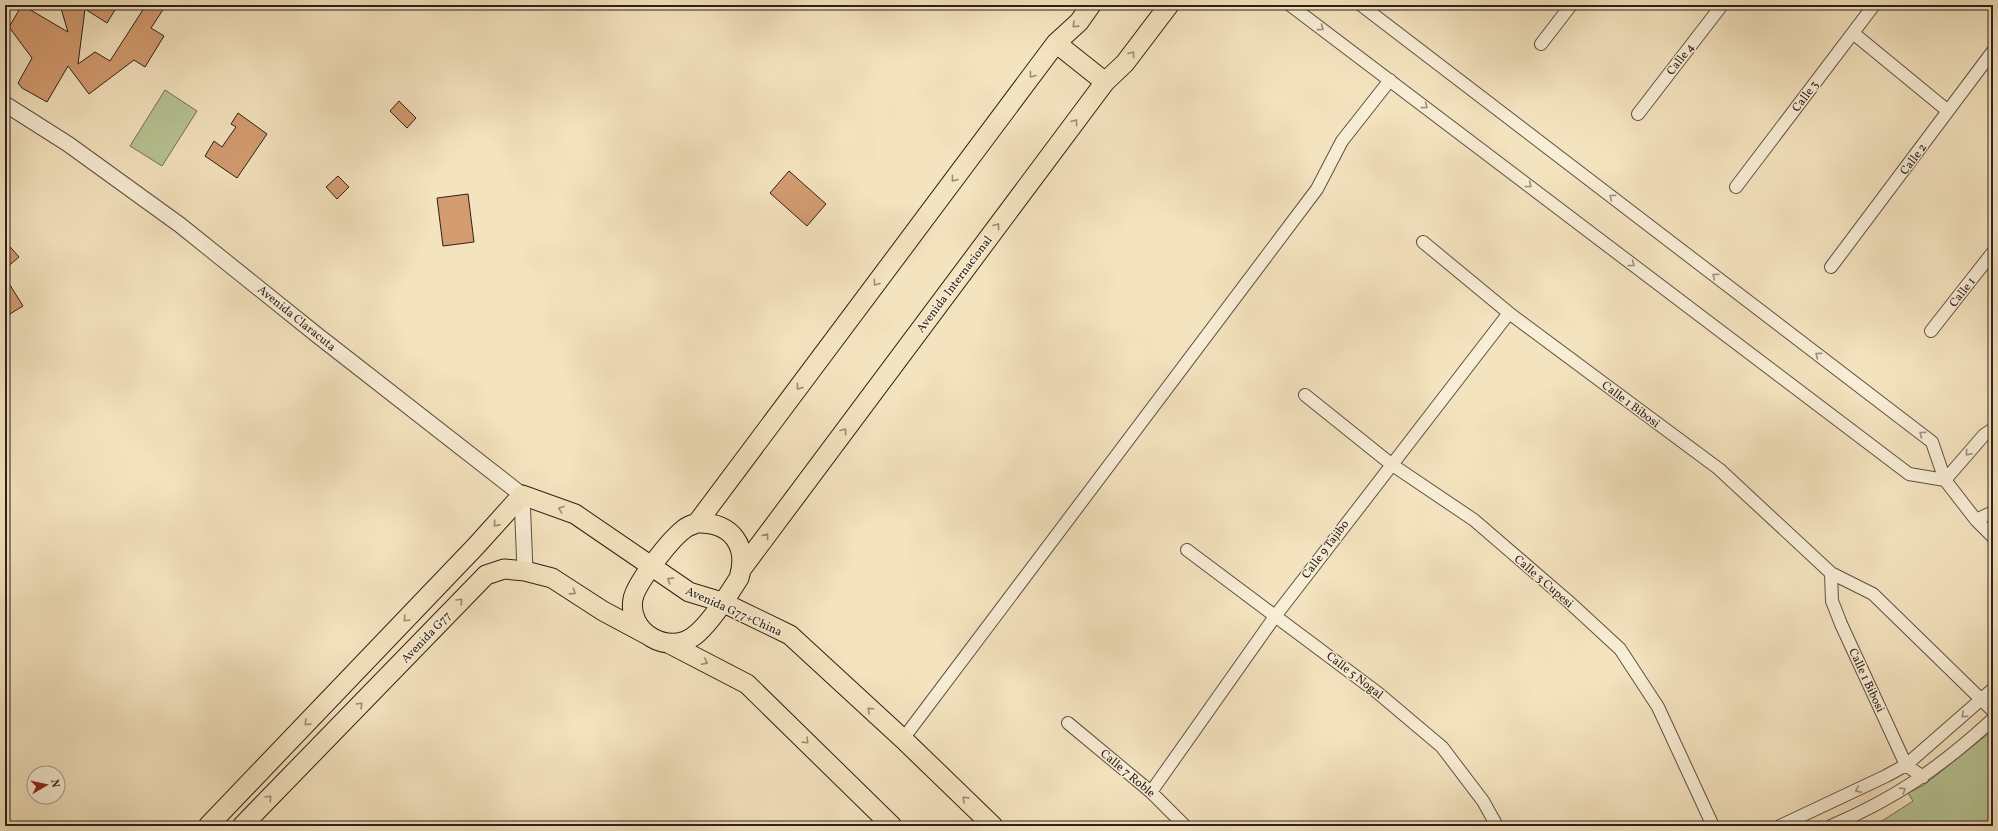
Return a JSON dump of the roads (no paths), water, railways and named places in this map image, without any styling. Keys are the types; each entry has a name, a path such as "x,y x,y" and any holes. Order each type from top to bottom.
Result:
{"main road":[{"path":"697,523 1056,43 1079,22 1091,5"},
{"name":"Avenida Internacional","path":"742,567 1105,82 1125,63 1169,5"},
{"path":"1056,43 1105,82"},
{"path":"208,826 476,546 522,495"},
{"name":"Avenida G77+China","path":"522,495 575,514 689,592 722,602 790,636 903,739 993,826"},
{"path":"646,634 638,624 633,612 633,599 638,586 674,537 684,528 697,523 710,523 722,527 732,535 739,544 742,555 742,567 739,578 695,636 683,642 670,644"},
{"name":"Avenida G77","path":"242,826 486,575 504,569 525,571 552,578 603,610 657,641 670,644"},
{"path":"670,644 747,684 892,826"}],"street":[{"path":"1290,5 1909,474 1945,480"},
{"path":"1361,5 1932,442 1945,480 1976,520 1993,537"},
{"path":"1541,44 1571,5"},
{"name":"Calle 4","path":"1638,114 1722,5"},
{"name":"Calle 3","path":"1736,187 1874,5"},
{"path":"1853,33 1948,111"},
{"name":"Calle 2","path":"1831,266 1993,51"},
{"path":"903,739 1312,195 1329,169 1342,141 1390,80"},
{"name":"Avenida Claracuta","path":"5,104 68,144 180,224 317,335 522,495"},
{"name":"Calle 1 Bibosi","path":"1423,242 1508,313 1719,470 1831,573 1873,594 1993,711"},
{"name":"Calle 1","path":"1931,331 1993,252"},
{"name":"Calle 9 Tajibo","path":"1151,792 1276,615 1508,313"},
{"name":"Calle 3 Cupesi","path":"1305,395 1391,464 1474,520 1568,601 1620,649 1658,707 1713,826"},
{"path":"1945,480 1984,435 1993,429"},
{"path":"522,495 525,571"},
{"path":"1976,520 1993,512"},
{"name":"Calle 5 Nogal","path":"1187,550 1276,615 1378,693 1442,747 1483,801 1497,826"},
{"name":"Calle 1 Bibosi","path":"1831,573 1832,601 1906,765"},
{"path":"1780,826 1906,765 1993,689"},
{"path":"1831,826 1899,792 1923,777 1963,746 1993,719"},
{"name":"Calle 7 Roble","path":"1068,723 1151,792 1185,826"},
{"path":"1906,765 1923,777"}]}
